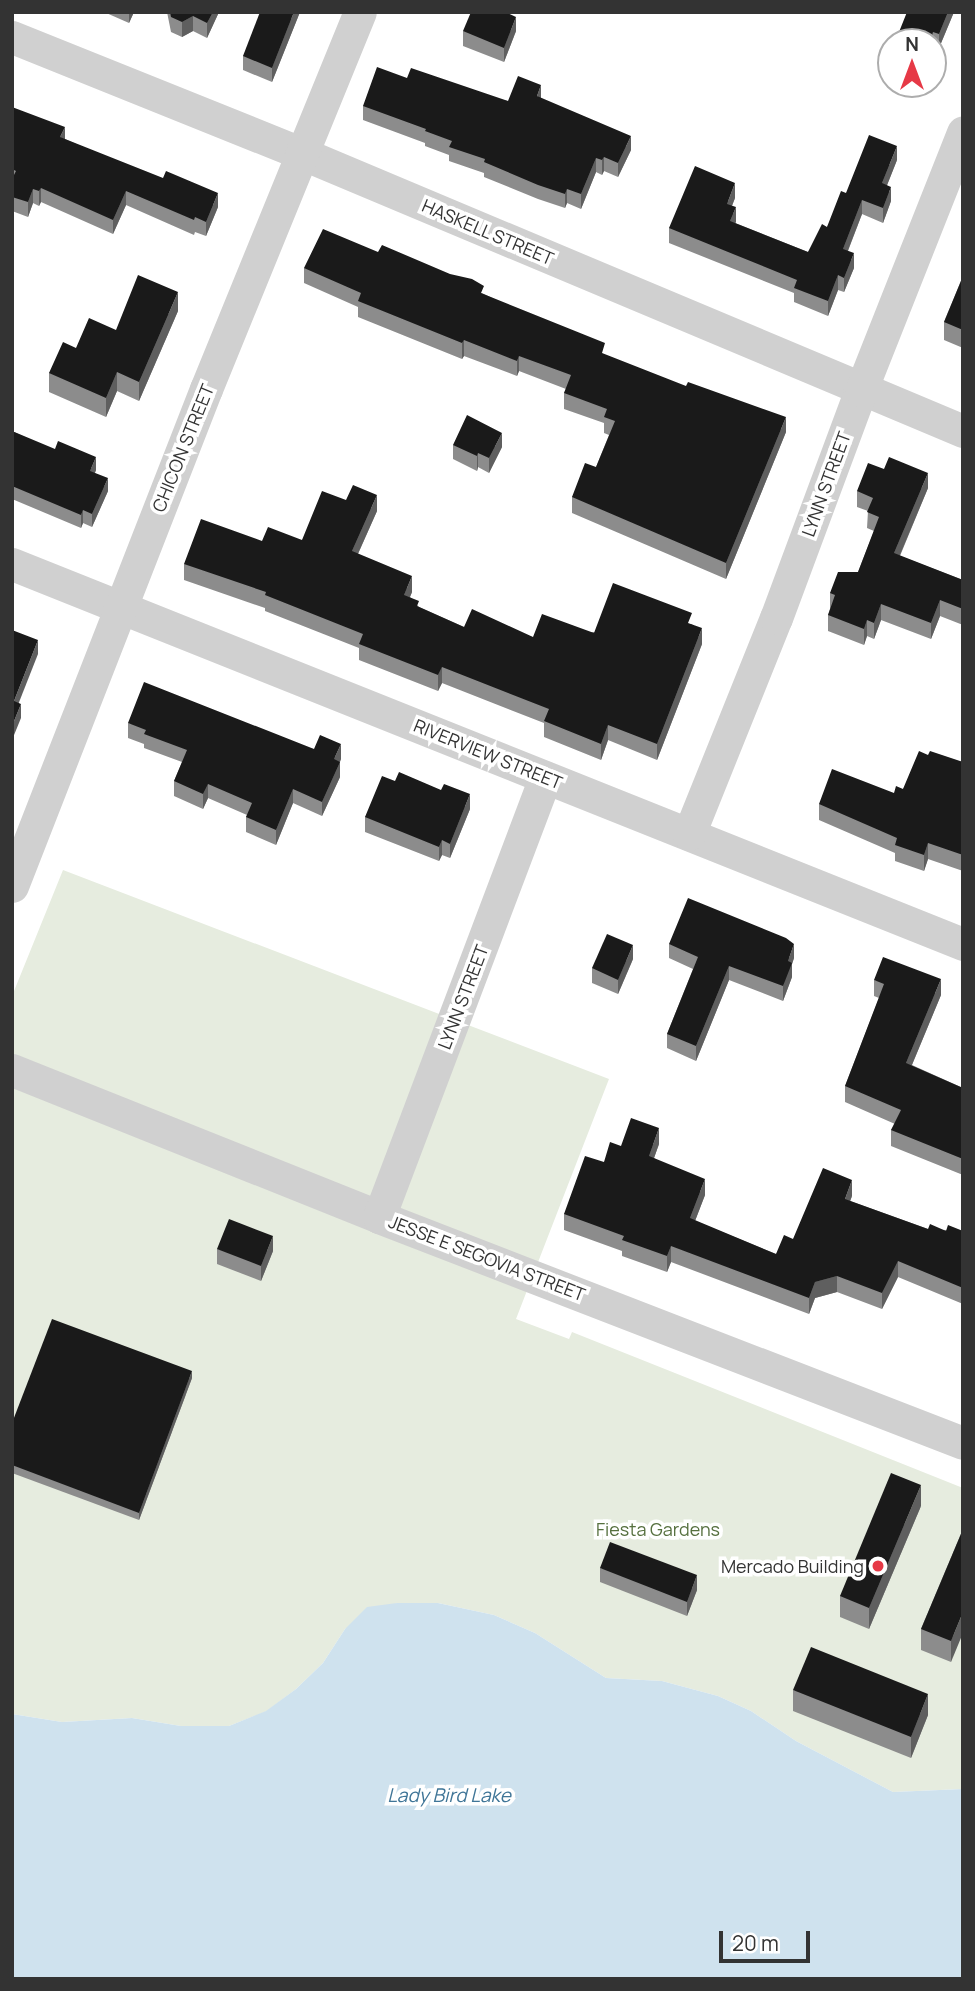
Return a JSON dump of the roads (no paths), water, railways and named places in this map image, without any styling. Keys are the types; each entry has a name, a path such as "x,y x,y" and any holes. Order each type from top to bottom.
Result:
{"street":[{"name":"CHICON STREET","path":"12,886 301,153 360,12"},
{"name":"HASKELL STREET","path":"12,37 301,153 963,431"},
{"name":"LYNN STREET","path":"689,834 776,618 861,390 963,133"},
{"name":"RIVERVIEW STREET","path":"12,564 963,944"},
{"name":"LYNN STREET","path":"379,1217 545,777"},
{"name":"JESSE E SEGOVIA STREET","path":"12,1070 379,1217 963,1443"}],"water":[{"name":"Lady Bird Lake","path":"397,1603 438,1603 494,1615 535,1633 606,1678 662,1681 718,1696 751,1711 796,1741 893,1792 963,1789 963,1979 12,1979 12,1714 62,1722 132,1718 181,1726 229,1726 266,1711 296,1689 323,1663 345,1629 367,1607"}],"place":[{"name":"Mercado Building","path":"878,1566"}],"park label":[{"name":"Fiesta Gardens","path":"658,1529"}]}
